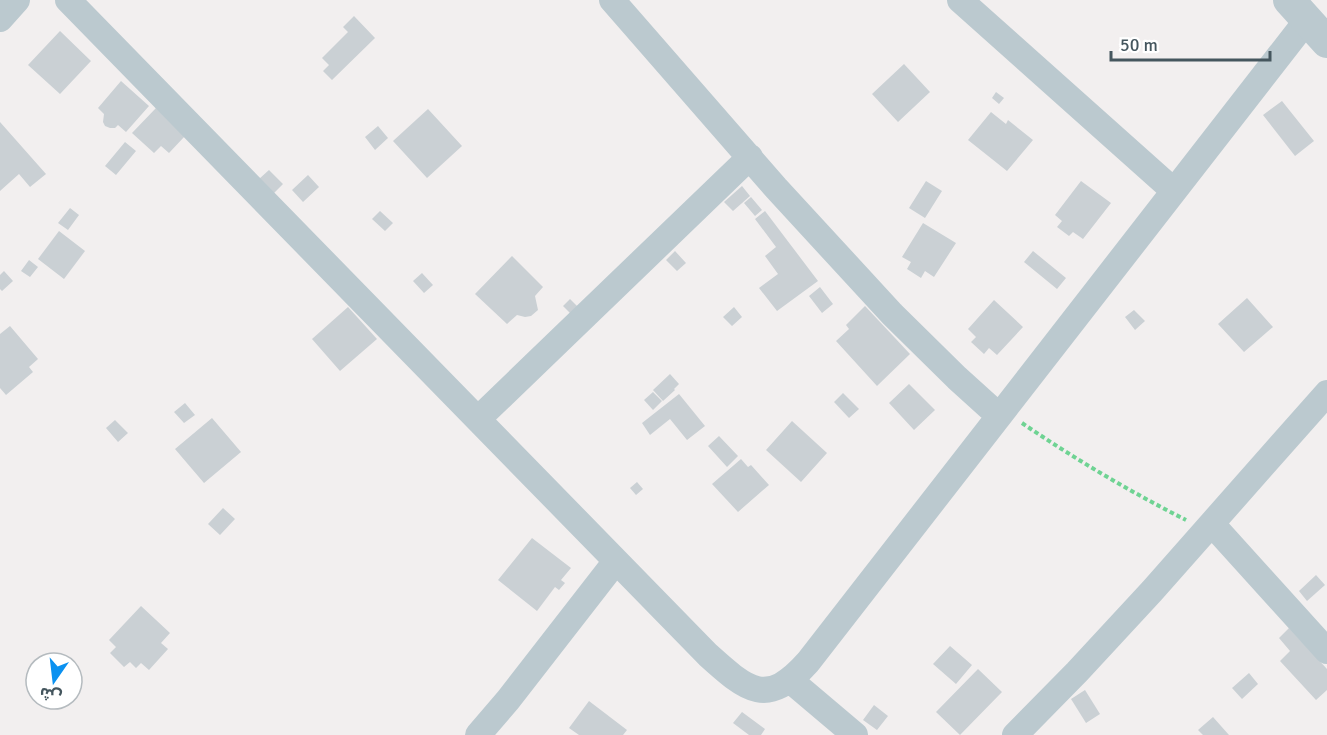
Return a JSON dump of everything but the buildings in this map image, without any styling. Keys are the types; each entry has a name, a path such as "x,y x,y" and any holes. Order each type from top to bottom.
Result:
{"street":[{"path":"0,19 17,0"},
{"path":"68,0 708,655 740,682 760,690 770,690 781,686 808,662 1308,20"},
{"path":"612,0 892,314 957,378 1002,413"},
{"path":"960,0 1174,191"},
{"path":"477,419 750,157"},
{"path":"1015,735 1077,672 1327,393"},
{"path":"1209,527 1327,651"},
{"path":"478,735 616,561"},
{"path":"790,680 855,735"}],"path":[{"path":"1002,413 1124,487 1209,527"}]}
